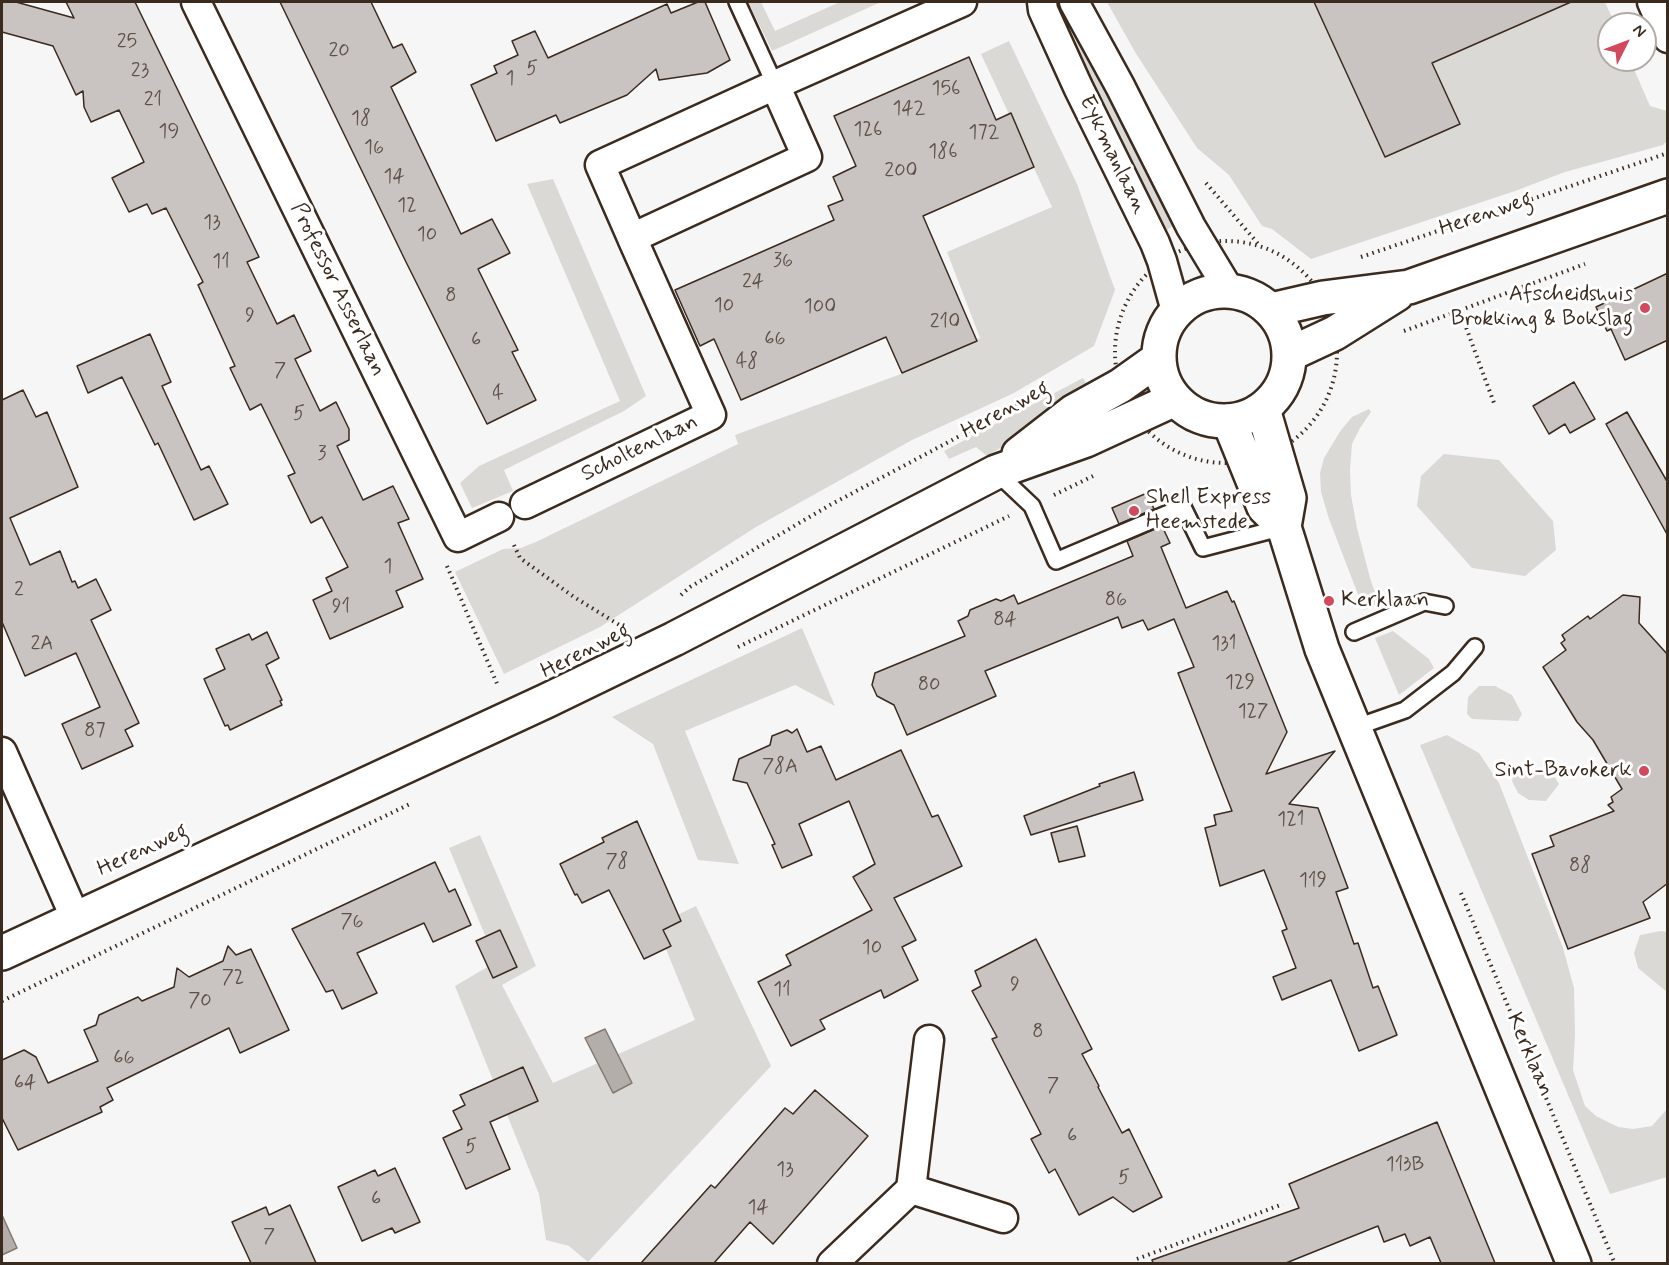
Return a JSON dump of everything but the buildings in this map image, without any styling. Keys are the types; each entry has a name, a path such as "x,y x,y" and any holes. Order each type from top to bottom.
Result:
{"main road":[{"name":"Herenweg","path":"1271,310 1323,298 1409,287 1668,196"},
{"name":"Herenweg","path":"1290,354 1335,333 1409,287"},
{"path":"1229,290 1252,297 1271,310 1285,330 1290,354 1287,375 1278,393 1263,409 1247,417 1229,421 1209,420 1190,412 1175,399 1163,381 1158,359 1160,341 1166,325 1176,311 1191,299 1210,292 1229,290"},
{"name":"Herenweg","path":"996,472 1073,412 1120,386 1158,359"},
{"name":"Herenweg","path":"2,953 674,639 996,472 1086,440 1175,399"},
{"name":"Kerklaan","path":"1263,409 1289,498 1284,527 1322,649 1574,1263"},
{"name":"Kerklaan","path":"1229,421 1264,507 1284,527"}],"street":[{"name":"Professor Asserlaan","path":"196,2 459,537"},
{"name":"Eykmanlaan","path":"1042,2 1042,10 1078,87 1155,243 1176,311"},
{"name":"Eykmanlaan","path":"1074,2 1120,86 1191,227 1229,290"},
{"path":"1652,2 1668,38"},
{"name":"Scholtenlaan","path":"525,504 711,414 600,165 944,5"},
{"path":"632,238 807,157 775,85"},
{"path":"459,537 499,517"},
{"path":"2,752 75,917"},
{"path":"832,1263 911,1189 929,1040"},
{"path":"911,1189 1003,1218"}],"lane":[{"path":"737,2 775,85"},
{"path":"996,472 1032,506 1056,561 1183,507 1203,548 1284,527"},
{"path":"1354,632 1424,602 1445,606"},
{"path":"1354,728 1405,710 1453,673 1475,647"}],"path":[{"name":"Herenweg","path":"1355,259 1668,153"},
{"path":"1404,332 1591,262"},
{"path":"1304,273 1314,271"},
{"path":"1460,311 1494,404"},
{"path":"1108,352 1115,348"},
{"path":"1293,454 1291,442 1309,426 1323,406 1332,383 1337,359 1347,354"},
{"name":"Herenweg","path":"675,600 690,587 830,505 1041,392"},
{"path":"499,517 520,558 574,597 630,632"},
{"path":"459,537 444,560 501,692"},
{"name":"Kerklaan","path":"1457,882 1615,1263"},
{"path":"1137,1259 1283,1204"}],"shaded area":[{"path":"748,2 761,2 775,31 840,2 881,2 772,51"},
{"path":"1048,2 1062,2 1176,224 1162,233"},
{"path":"1107,2 1605,2 1610,12 1597,12 1597,72 1635,72 1650,106 1667,111 1667,141 1663,145 1565,172 1311,259 1272,229 1262,226 1229,175 1197,148 1135,52"},
{"path":"1009,41 1077,184 1115,290 1094,346 1014,393 912,440 756,527 600,627 504,674 455,572 503,549 521,548 538,541 738,444 735,435 901,374 980,338 947,252 1052,207 981,54"},
{"path":"553,179 646,396 624,411 504,470 513,491 472,508 460,483 479,466 620,401 527,184"},
{"path":"1083,378 1092,393 987,456 976,447 949,459 944,451"},
{"path":"1369,409 1371,412 1352,444 1350,470 1351,495 1357,528 1378,601 1376,605 1364,610 1329,519 1321,492 1320,473 1324,458 1341,430 1352,417"},
{"path":"1444,454 1499,460 1553,521 1556,550 1525,576 1472,568 1417,506 1421,476"},
{"path":"802,628 835,706 795,685 685,731 739,864 698,860 653,744 612,717"},
{"path":"1393,631 1429,659 1434,668 1399,695 1375,638"},
{"path":"1479,686 1495,686 1512,695 1522,714 1518,721 1472,719 1467,714 1468,697"},
{"path":"1447,735 1479,753 1499,783 1563,948 1574,988 1573,1070 1585,1106 1596,1116 1618,1127 1633,1129 1652,1126 1667,1109 1667,1177 1610,1194 1420,745"},
{"path":"1550,770 1559,784 1546,801 1529,800 1518,793 1512,781 1515,771"},
{"path":"480,835 536,966 502,985 553,1083 695,1020 656,925 696,906 771,1066 588,1262 569,1246 546,1240 539,1194 455,986 496,962 449,848"},
{"path":"1667,932 1667,992 1638,968 1634,953 1640,935"},
{"path":"605,1029 632,1083 613,1093 585,1038"},
{"path":"2,1215 17,1248 2,1255"}],"place":[{"name":"Afscheidshuis Brokking & Bokslag","path":"1645,308"},
{"name":"Shell Express Heemstede","path":"1134,511"},
{"name":"Kerklaan","path":"1329,601"},
{"name":"Sint-Bavokerk","path":"1644,771"}]}
